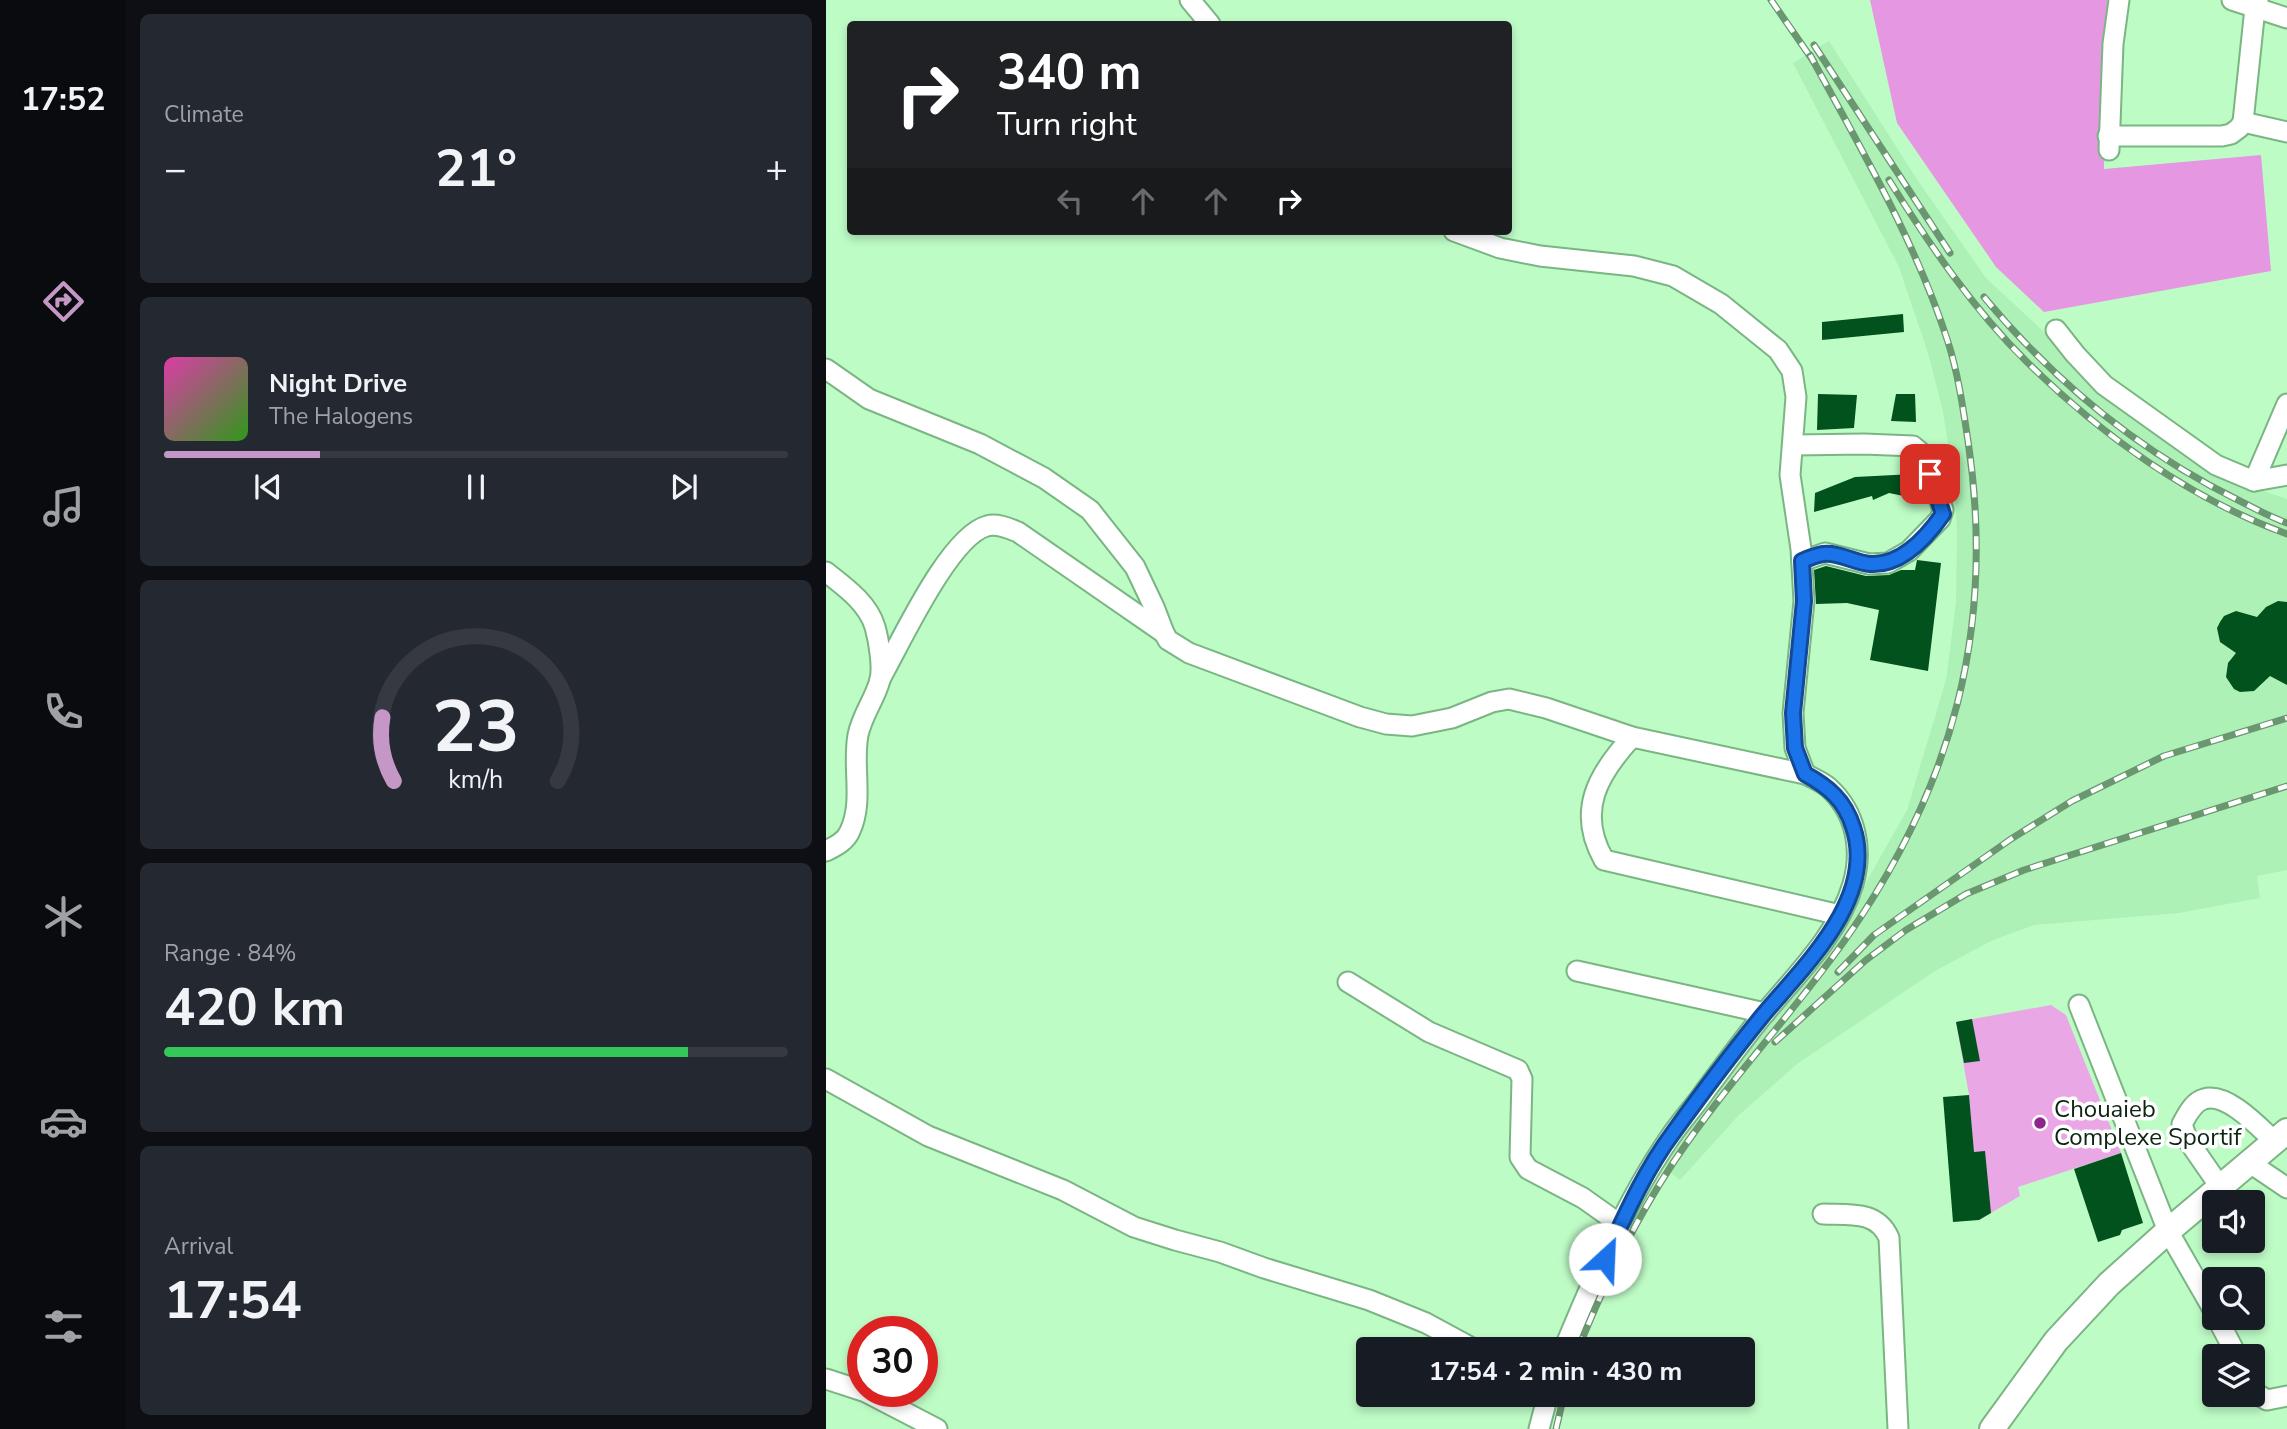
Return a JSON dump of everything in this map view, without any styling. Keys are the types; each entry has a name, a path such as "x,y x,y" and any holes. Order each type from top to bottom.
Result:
{"main road":[{"path":"1992,1429 2056,1341 2109,1284 2281,1136"}],"street":[{"path":"1191,0 1208,21"},
{"path":"2119,0 2113,44 2109,143 2222,136 2239,128 2243,122 2257,4"},
{"path":"2232,0 2257,4 2287,18"},
{"path":"2243,122 2287,132"},
{"path":"1465,235 1500,248 1540,256 1584,259 1655,270 1682,281 1721,304 1778,350 1792,371 1796,397 1790,475 1802,561 1804,601 1793,713 1795,748 1805,774"},
{"path":"2056,330 2104,385 2216,465 2254,481 2287,475"},
{"path":"826,369 870,399 980,444 1044,478 1082,503 1099,519 1135,567 1168,640 1189,653 1360,717 1386,724 1412,726 1430,723 1509,699 1546,708 1632,737 1805,774 1827,786 1848,810 1856,836 1858,859 1853,885 1840,915 1794,982 1765,1013 1672,1135 1643,1179 1570,1337"},
{"path":"2254,481 2287,404"},
{"path":"1794,445 1913,446 1925,456 1943,510 1940,519 1909,551 1888,563 1869,564 1825,553 1802,561"},
{"path":"826,851 845,839 854,820 857,803 858,738 862,720 880,679 949,558 970,535 987,526 1001,526 1018,532 1164,633"},
{"path":"826,572 861,602 874,624 879,647 880,679"},
{"path":"1632,737 1612,759 1597,783 1591,806 1595,837 1604,860 1840,915"},
{"path":"1577,971 1765,1013"},
{"path":"1348,982 1429,1032 1518,1070 1522,1079 1520,1157 1524,1167 1583,1198 1621,1225"},
{"path":"2079,1005 2168,1231 2202,1290"},
{"path":"826,1079 928,1136 1063,1190 1134,1227 1370,1300 1426,1323 1452,1337"},
{"path":"2221,1188 2187,1139 2182,1124 2190,1109 2204,1099 2221,1099 2281,1136"},
{"path":"2250,1163 2287,1188"},
{"path":"1823,1214 1869,1216 1878,1221 1889,1238 1898,1429"},
{"path":"826,1379 847,1386"},
{"path":"2265,1399 2287,1396"},
{"path":"894,1407 937,1429"},
{"path":"1539,1429 1544,1407"}],"shaded area":[{"path":"1870,0 2107,0 2104,169 2261,155 2271,271 2044,312 1996,267 1897,123"},
{"path":"1829,41 1918,181 1986,278 2042,330 2112,404 2211,473 2287,499 2287,870 2257,876 2260,898 2179,913 2034,925 1991,941 1935,971 1797,1064 1738,1116 1680,1180 1661,1165 1765,1027 1795,994 1842,925 1907,810 1946,680 1956,602 1957,530 1953,472 1942,407 1928,353 1899,267 1793,63"},
{"name":"Chouaieb Complexe Sportif","path":"2051,1005 2066,1015 2121,1153 2018,1187 2020,1196 1979,1220 1969,1095 1956,1022"}],"building":[{"path":"1903,314 1904,332 1822,340 1822,322"},
{"path":"1818,394 1857,395 1854,428 1817,430"},
{"path":"1896,394 1915,394 1916,422 1891,421"},
{"path":"1914,474 1918,499 1889,493 1873,500 1872,496 1814,512 1815,493 1855,477"},
{"path":"1917,560 1941,563 1928,671 1870,660 1879,610 1847,603 1816,604 1814,570 1826,566 1866,576 1889,575 1901,570 1915,570"},
{"path":"2278,601 2287,602 2287,685 2270,676 2254,691 2240,692 2234,689 2226,677 2228,663 2236,653 2220,642 2217,628 2224,616 2236,611 2257,617 2266,607"},
{"path":"1972,1019 1980,1061 1964,1063 1956,1022"},
{"path":"1969,1095 1974,1152 1985,1151 1991,1213 1979,1220 1953,1222 1943,1097"},
{"path":"2121,1153 2143,1223 2122,1230 2120,1235 2098,1242 2074,1169"}],"railway":[{"path":"1771,0 1814,62"},
{"path":"1814,45 1950,253"},
{"path":"1583,1337 1621,1254 1673,1163 1714,1106 1845,940 1882,882 1914,824 1939,764 1958,703 1970,640 1976,576 1975,510 1966,429 1952,354 1935,304 1903,231 1810,55"},
{"path":"1889,180 1970,298 2007,342 2055,389 2116,439 2181,483 2251,520 2287,534"},
{"path":"1984,297 2039,357 2100,412 2133,437 2202,481 2287,523"},
{"path":"1838,972 1874,935 2011,839 2072,801 2164,756 2287,718"},
{"path":"1775,1042 1866,960 1906,930 1966,894 2024,870 2287,786"},
{"path":"1556,1429 1561,1407"}],"place":[{"name":"Chouaieb Complexe Sportif","path":"2040,1123"}],"route":[{"path":"1605,1259 1643,1179 1672,1135 1832,930 1853,885 1858,859 1856,836 1848,810 1827,786 1805,774 1795,748 1793,713 1804,601 1802,561 1825,553 1869,564 1888,563 1909,551 1943,514 1930,474"}]}
